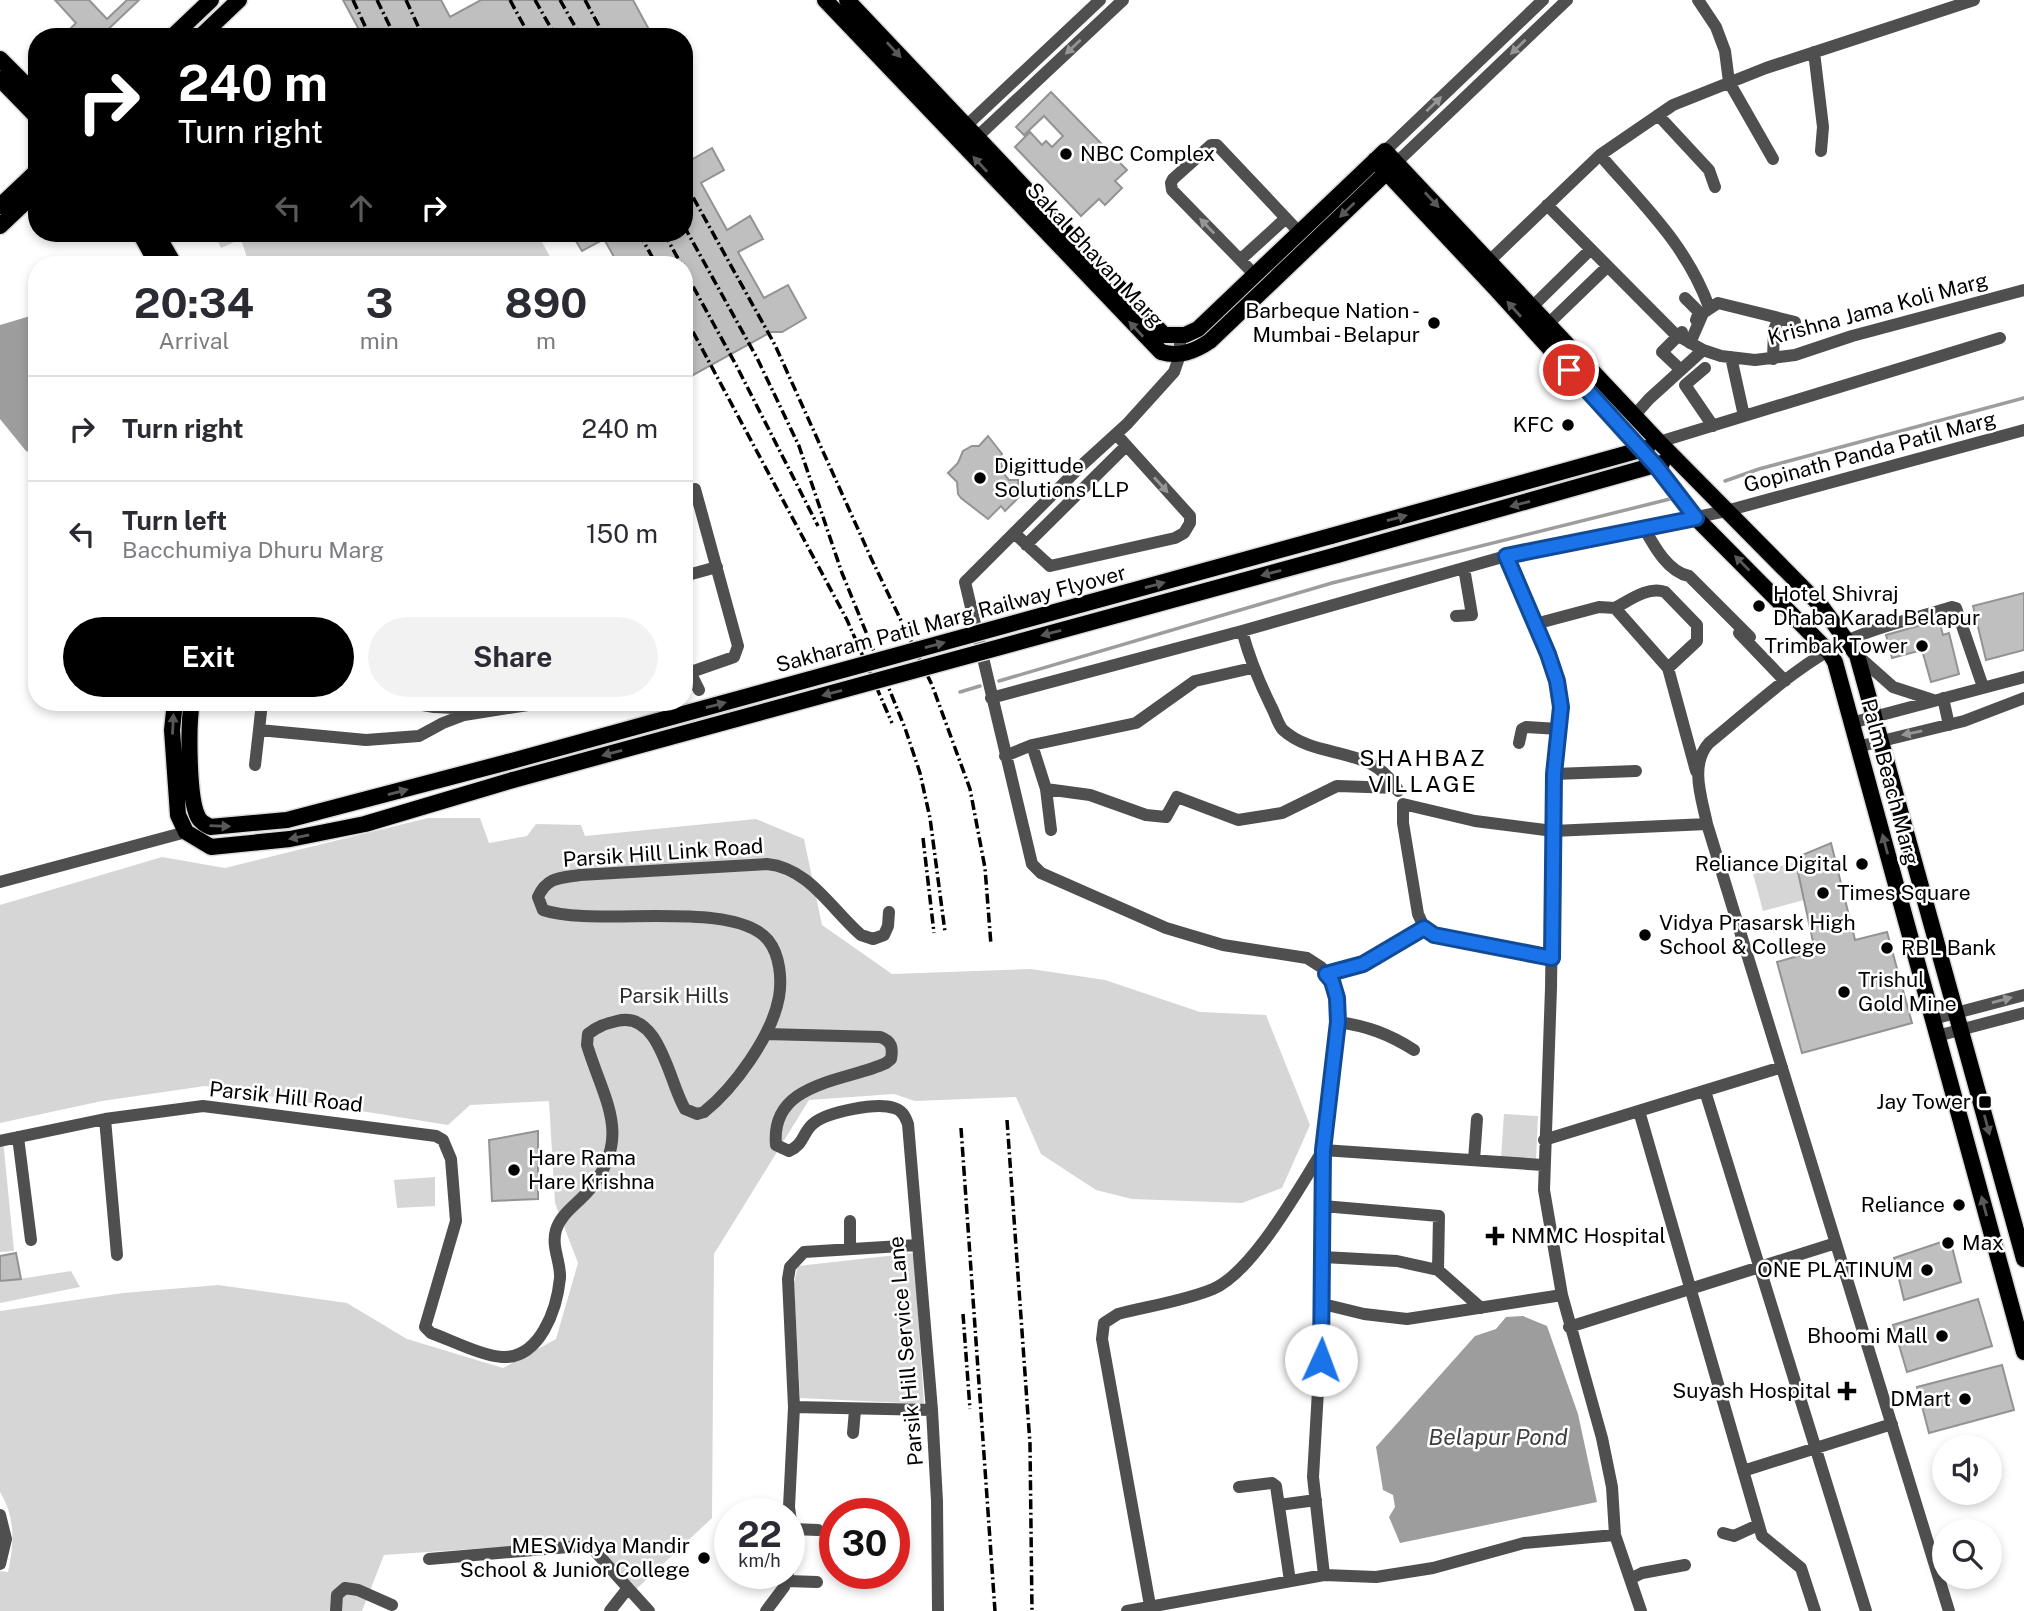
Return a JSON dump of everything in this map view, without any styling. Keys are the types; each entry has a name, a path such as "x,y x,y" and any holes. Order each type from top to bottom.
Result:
{"main road":[{"path":"181,28 211,0"},
{"path":"209,28 239,0"},
{"name":"Sakal Bhavan Marg","path":"825,0 1152,346 1161,352 1180,355"},
{"name":"Sakal Bhavan Marg","path":"847,0 1164,335 1180,336 1198,329 1380,156"},
{"path":"0,59 28,87"},
{"path":"0,79 28,108"},
{"path":"1380,156 1484,266 1642,451"},
{"path":"1180,355 1200,348 1210,341 1391,168"},
{"path":"0,206 28,180"},
{"path":"0,226 28,200"},
{"path":"1484,266 1532,307 1659,442"},
{"name":"Sakharam Patil Marg Railway Flyover","path":"191,711 189,732 193,791 195,809 203,823 218,828 287,820 332,810 1581,468 1642,451 1659,442"},
{"name":"Palm Beach Marg","path":"1659,442 1821,606 1857,655 2024,1259"},
{"name":"Palm Beach Marg","path":"1642,451 1696,518 1829,652 1835,662 1937,1036 2020,1325 2024,1352"},
{"name":"Sakharam Patil Marg Railway Flyover","path":"186,832 202,844 220,848 290,839 365,824 513,780 1586,486 1656,466 1673,457"},
{"path":"174,711 172,730 178,815 186,832"}],"street":[{"path":"971,131 1123,0"},
{"path":"1380,156 1543,0"},
{"path":"1391,168 1567,0"},
{"path":"1698,0 1716,27 1725,51 1729,82 1773,159"},
{"path":"1484,266 1600,155 1673,104 1814,52 1974,0"},
{"path":"960,142 1097,3 1104,17"},
{"path":"1814,52 1823,127 1821,151"},
{"path":"1658,115 1709,170 1715,187"},
{"path":"1255,275 1172,190 1171,183 1183,170 1211,145 1217,145 1299,232"},
{"path":"1600,155 1675,240 1684,261 1698,276 1709,307"},
{"name":"Krishna Jama Koli Marg","path":"1547,205 1606,266 1685,340 1728,362 1773,359 2024,290"},
{"path":"1240,260 1286,218"},
{"path":"1532,307 1590,250"},
{"path":"1547,323 1606,266"},
{"path":"1685,298 1697,308 1699,314 1691,330 1683,331 1685,340"},
{"path":"1713,426 1685,385 1703,369 1685,367 1662,352 1685,340 1709,307 1725,304 1778,320 1795,322"},
{"path":"1773,359 1772,342 1778,320"},
{"path":"1180,336 1180,355 1174,372 1116,434 965,582 1032,864 1041,873 1166,928 1223,946 1307,958 1332,981 1337,998 1338,1022 1323,1150 1323,1304 1313,1477 1324,1575"},
{"path":"1659,442 2000,338"},
{"path":"1634,416 1703,350"},
{"path":"1728,362 1744,416"},
{"name":"Gopinath Panda Patil Marg","path":"991,698 1242,631 1506,556 1726,511 2024,430"},
{"path":"1014,533 1048,565 1054,566 1175,538 1184,533 1190,523 1190,516 1116,434"},
{"path":"1026,545 1126,446"},
{"path":"693,671 737,653 738,646 695,489"},
{"path":"1644,528 1663,558 1684,576 1689,576 1750,637"},
{"path":"1506,556 1557,681 1561,707 1553,734 1552,958 1544,1190 1569,1328 1610,1474 1615,1535 1641,1611"},
{"path":"693,574 717,567"},
{"path":"1456,616 1472,615 1464,568"},
{"path":"1535,624 1599,607 1615,608 1648,590 1657,589 1665,592 1697,625 1697,641 1668,668"},
{"path":"1699,592 1785,681"},
{"path":"1698,778 1700,757 1709,743 1785,681 1848,640 1952,607 1959,612 1983,687"},
{"path":"1615,608 1668,668 1698,778 1707,824 1949,1611"},
{"path":"1242,631 1252,668 1282,729 1310,745 1367,760 1388,774 1397,788 1403,804 1403,823 1416,901 1424,928 1434,935 1552,958"},
{"path":"1857,655 1893,687 1939,699"},
{"path":"1005,756 1032,745 1136,723 1195,681 1252,668"},
{"path":"693,676 699,690"},
{"path":"1851,723 2024,677"},
{"path":"1857,747 1949,725 2024,698"},
{"path":"1939,699 1949,725"},
{"path":"255,765 261,711"},
{"path":"259,730 366,740 419,736 464,715 499,711"},
{"path":"1519,743 1522,729 1553,734"},
{"path":"1032,745 1046,789 1051,830"},
{"path":"1554,774 1636,771"},
{"path":"1046,789 1090,795 1146,815 1166,817 1177,797 1237,820 1282,813 1337,786 1397,788"},
{"path":"1403,804 1475,821 1553,831 1707,824"},
{"path":"0,882 186,832"},
{"name":"Parsik Hill Link Road","path":"443,1140 451,1159 456,1221 425,1326 431,1333 499,1357 512,1357 538,1341 546,1330 560,1278 555,1247 556,1231 562,1217 604,1170 613,1145 614,1128 587,1045 588,1034 597,1026 624,1019 643,1026 656,1042 681,1104 690,1113 697,1114 709,1108 748,1062 766,1034 778,999 780,983 775,952 767,939 750,928 689,917 606,918 555,914 543,910 538,897 543,886 552,879 580,875 767,864 798,872 861,936 873,939 884,935 889,912"},
{"path":"1326,974 1363,964 1424,928"},
{"path":"1933,1019 2024,995"},
{"path":"1937,1036 2024,1013"},
{"path":"1338,1022 1365,1026 1389,1034 1414,1050"},
{"name":"Parsik Hill Service Lane","path":"766,1034 880,1037 890,1043 892,1048 891,1059 886,1063 820,1083 800,1093 782,1113 776,1126 776,1145 789,1152 796,1148 810,1126 831,1113 887,1106 897,1108 904,1114 908,1131 932,1410 937,1501 937,1611"},
{"path":"1544,1140 1782,1067"},
{"path":"1705,1091 1866,1611"},
{"name":"Parsik Hill Road","path":"0,1141 105,1119 203,1106 425,1133 443,1140"},
{"path":"1639,1111 1758,1525 1762,1536 1801,1568 1815,1611"},
{"path":"105,1119 117,1255"},
{"path":"1474,1160 1477,1119"},
{"path":"18,1137 31,1240"},
{"path":"1323,1150 1543,1165"},
{"path":"1151,1609 1102,1339 1104,1323 1118,1314 1214,1289 1239,1272 1285,1210 1323,1150"},
{"path":"1323,1206 1439,1216 1438,1270"},
{"path":"850,1221 850,1248"},
{"path":"1569,1328 1836,1243"},
{"path":"789,1498 794,1407 788,1279 790,1267 804,1252 917,1245"},
{"path":"1323,1257 1397,1261 1438,1270 1481,1308"},
{"path":"1323,1304 1364,1314 1407,1319 1562,1295"},
{"path":"794,1407 932,1410"},
{"path":"853,1433 855,1410"},
{"path":"1743,1471 1892,1424"},
{"path":"1239,1487 1272,1483 1276,1486 1290,1581"},
{"path":"1279,1505 1316,1500"},
{"path":"0,1515 6,1539 0,1564"},
{"path":"1723,1533 1734,1536 1758,1525"},
{"path":"805,1530 818,1530"},
{"path":"1127,1611 1151,1609 1324,1575 1376,1577 1433,1568 1524,1543 1615,1535"},
{"path":"429,1559 580,1546 591,1548 649,1611"},
{"path":"1630,1579 1642,1573 1685,1565"},
{"path":"805,1580 817,1582"},
{"path":"336,1611 337,1595 345,1588 358,1590 392,1605"},
{"path":"610,1611 628,1588"},
{"path":"766,1611 780,1589"}],"green space":[{"path":"218,242 234,242 221,248"},
{"path":"242,242 542,242 550,256 246,256"},
{"name":"Parsik Hills","path":"428,818 480,818 489,843 527,836 536,824 581,825 585,836 756,819 804,839 822,925 892,974 1031,969 1105,980 1200,1012 1266,1015 1310,1125 1282,1188 1242,1203 1132,1199 1096,1190 1041,1154 1016,1097 915,1101 894,1094 809,1100 714,1254 712,1518 629,1596 593,1541 384,1555 362,1611 0,1611 0,1571 8,1572 12,1541 9,1512 0,1492 0,1311 123,1293 218,1285 347,1303 407,1339 503,1368 556,1339 578,1263 555,1203 549,1101 470,1105 448,1125 205,1086 102,1101 0,1123 0,905 162,857 225,868"},
{"path":"1798,861 1808,899 1763,911 1753,874"},
{"path":"1504,1114 1538,1116 1536,1160 1501,1158"},
{"path":"3,1140 14,1251 0,1252 0,1141"},
{"path":"435,1177 435,1206 397,1208 394,1180"},
{"path":"914,1253 924,1404 800,1398 794,1283 798,1266"},
{"path":"71,1271 80,1287 0,1303 0,1282"}],"water":[{"path":"28,317 28,452 0,419 0,325"},
{"name":"Belapur Pond","path":"1523,1316 1547,1326 1578,1414 1597,1502 1400,1543 1389,1517 1395,1507 1393,1495 1383,1490 1376,1447 1475,1336 1496,1329 1506,1317"}],"building":[{"path":"55,0 89,0 107,19 127,0 139,0 109,28 71,28 76,23"},
{"path":"343,0 441,0 450,17 481,0 633,0 648,28 358,28"},
{"name":"NBC Complex","path":"1051,92 1127,170 1115,181 1122,188 1105,205 1099,199 1081,216 1015,147 1030,132 1042,145 1046,141 1052,147 1063,136 1044,116 1024,135 1016,127"},
{"path":"712,148 724,170 701,183 727,230 750,216 763,239 738,252 764,298 788,285 806,318 782,332 771,332 693,375 693,256 614,256 606,242 693,242 693,159"},
{"path":"576,242 598,242 582,251"},
{"name":"Digittude Solutions LLP","path":"988,436 1002,454 999,457 1005,475 1009,480 1018,480 1020,496 1005,511 1001,506 988,519 961,498 957,482 948,473 958,463 963,451 979,446"},
{"path":"2024,593 2024,650 1986,660 1973,606"},
{"name":"Trimbak Tower","path":"1939,620 1943,635 1949,633 1959,674 1931,682 1922,650 1892,658 1886,635"},
{"name":"Trishul Gold Mine","path":"1831,843 1855,940 1887,932 1912,1023 1802,1053 1777,962 1815,951 1795,858"},
{"name":"Hare Rama Hare Krishna","path":"538,1131 538,1199 492,1201 489,1140"},
{"name":"ONE PLATINUM","path":"1950,1239 1961,1282 1904,1300 1894,1258"},
{"path":"16,1253 21,1279 0,1281 0,1256"},
{"name":"Bhoomi Mall","path":"1978,1299 1992,1346 1907,1372 1893,1325"},
{"name":"DMart","path":"2002,1365 2014,1410 1929,1433 1917,1387"}],"waterway":[{"path":"1725,481 1759,469 2024,398"},
{"path":"999,681 1332,583 1670,499"},
{"path":"960,692 980,686"}],"railway":[{"path":"353,0 366,28"},
{"path":"377,0 391,28"},
{"path":"406,0 419,28"},
{"path":"510,0 525,28"},
{"path":"535,0 551,28"},
{"path":"560,0 576,28"},
{"path":"585,0 600,28"},
{"path":"693,197 775,345 871,558 932,685 970,789 985,868 991,945"},
{"path":"644,242 652,256"},
{"path":"669,242 677,256"},
{"path":"693,242 757,358 799,446 842,573 905,728 920,773 930,818 945,932"},
{"path":"693,286 818,526"},
{"path":"693,332 847,620 892,723"},
{"path":"923,838 934,933"},
{"path":"1007,1120 1030,1444 1032,1611"},
{"path":"961,1128 995,1611"},
{"path":"963,1314 970,1409"}],"place":[{"name":"NBC Complex","path":"1066,154"},
{"name":"Barbeque Nation - Mumbai - Belapur","path":"1434,323"},
{"name":"KFC","path":"1568,425"},
{"name":"Digittude Solutions LLP","path":"980,478"},
{"name":"Hotel Shivraj Dhaba Karad Belapur","path":"1759,606"},
{"name":"Trimbak Tower","path":"1922,646"},
{"name":"Reliance Digital","path":"1862,864"},
{"name":"Times Square","path":"1823,893"},
{"name":"Vidya Prasarsk High School & College","path":"1645,935"},
{"name":"RBL Bank","path":"1887,948"},
{"name":"Trishul Gold Mine","path":"1844,992"},
{"name":"Jay Tower","path":"1985,1102"},
{"name":"Hare Rama Hare Krishna","path":"514,1170"},
{"name":"Reliance","path":"1959,1205"},
{"name":"NMMC Hospital","path":"1495,1236"},
{"name":"Max","path":"1948,1243"},
{"name":"ONE PLATINUM","path":"1927,1270"},
{"name":"Bhoomi Mall","path":"1942,1336"},
{"name":"Suyash Hospital","path":"1847,1391"},
{"name":"DMart","path":"1965,1399"},
{"name":"MES Vidya Mandir School & Junior College","path":"704,1558"}],"district":[{"name":"SHAHBAZ VILLAGE","path":"1423,771"}],"route":[{"path":"1321,1360 1323,1150 1338,1022 1337,998 1332,981 1326,974 1363,964 1424,928 1434,935 1552,958 1554,774 1561,707 1557,681 1548,654 1506,556 1696,518 1656,466 1569,370"}]}
